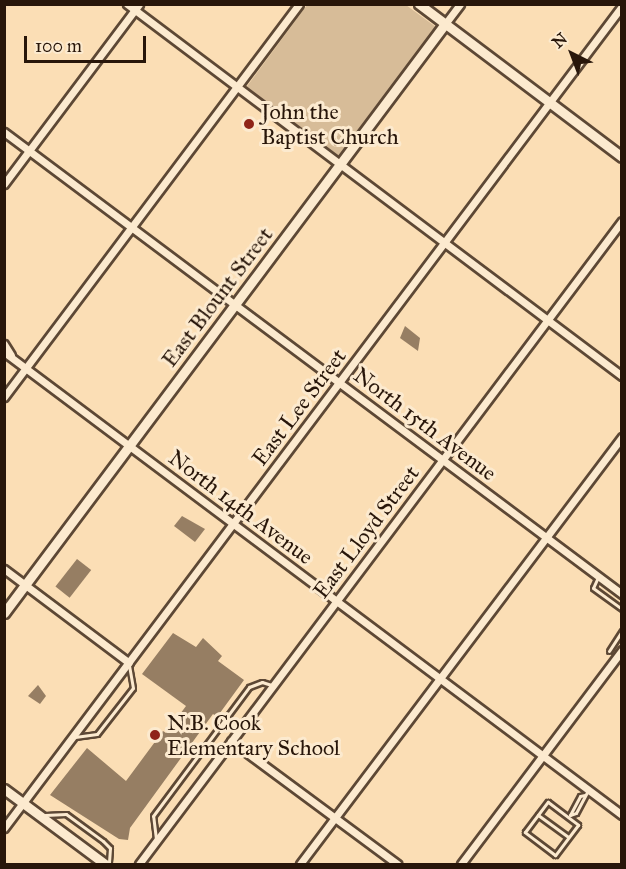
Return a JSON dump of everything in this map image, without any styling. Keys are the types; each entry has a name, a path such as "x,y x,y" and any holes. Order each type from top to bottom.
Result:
{"street":[{"path":"127,4 137,7 237,87 621,376"},
{"path":"4,397 299,4"},
{"path":"419,4 621,157"},
{"name":"East Blount Street","path":"4,613 460,4"},
{"name":"East Lee Street","path":"4,828 621,6"},
{"path":"4,184 137,7"},
{"name":"North 15th Avenue","path":"4,132 621,594"},
{"name":"East Lloyd Street","path":"139,864 621,222"},
{"name":"North 14th Avenue","path":"4,344 12,358"},
{"name":"North 14th Avenue","path":"4,352 543,756 587,793 621,815"},
{"path":"300,864 621,437"},
{"path":"4,569 129,663"},
{"path":"461,864 621,650"},
{"path":"231,741 397,864"},
{"path":"4,789 107,864"}],"lane":[{"path":"598,577 593,588 621,609"},
{"path":"609,651 621,631"},
{"path":"74,737 97,734 133,688 129,663"},
{"path":"157,840 152,831 153,816 249,687 262,682 273,686"},
{"path":"569,816 580,796 587,793"},
{"path":"569,816 576,813 587,793"},
{"path":"548,802 569,816 578,825 555,855 525,832 548,802"},
{"path":"41,817 66,814 110,848 107,864"},
{"path":"538,815 568,837"}],"shaded area":[{"path":"307,5 406,5 436,27 338,160 245,89"}],"building":[{"path":"405,326 420,338 418,351 400,338"},
{"path":"182,516 205,529 195,542 174,526"},
{"path":"77,559 91,570 70,598 55,587"},
{"path":"173,633 196,647 203,638 222,656 218,661 244,680 217,717 213,714 130,828 128,840 119,839 50,795 87,748 126,781 163,731 166,733 186,706 142,674"},
{"path":"38,685 46,696 40,704 28,696"}],"place":[{"name":"John the Baptist Church","path":"249,124"},
{"name":"N.B. Cook Elementary School","path":"155,735"}]}
